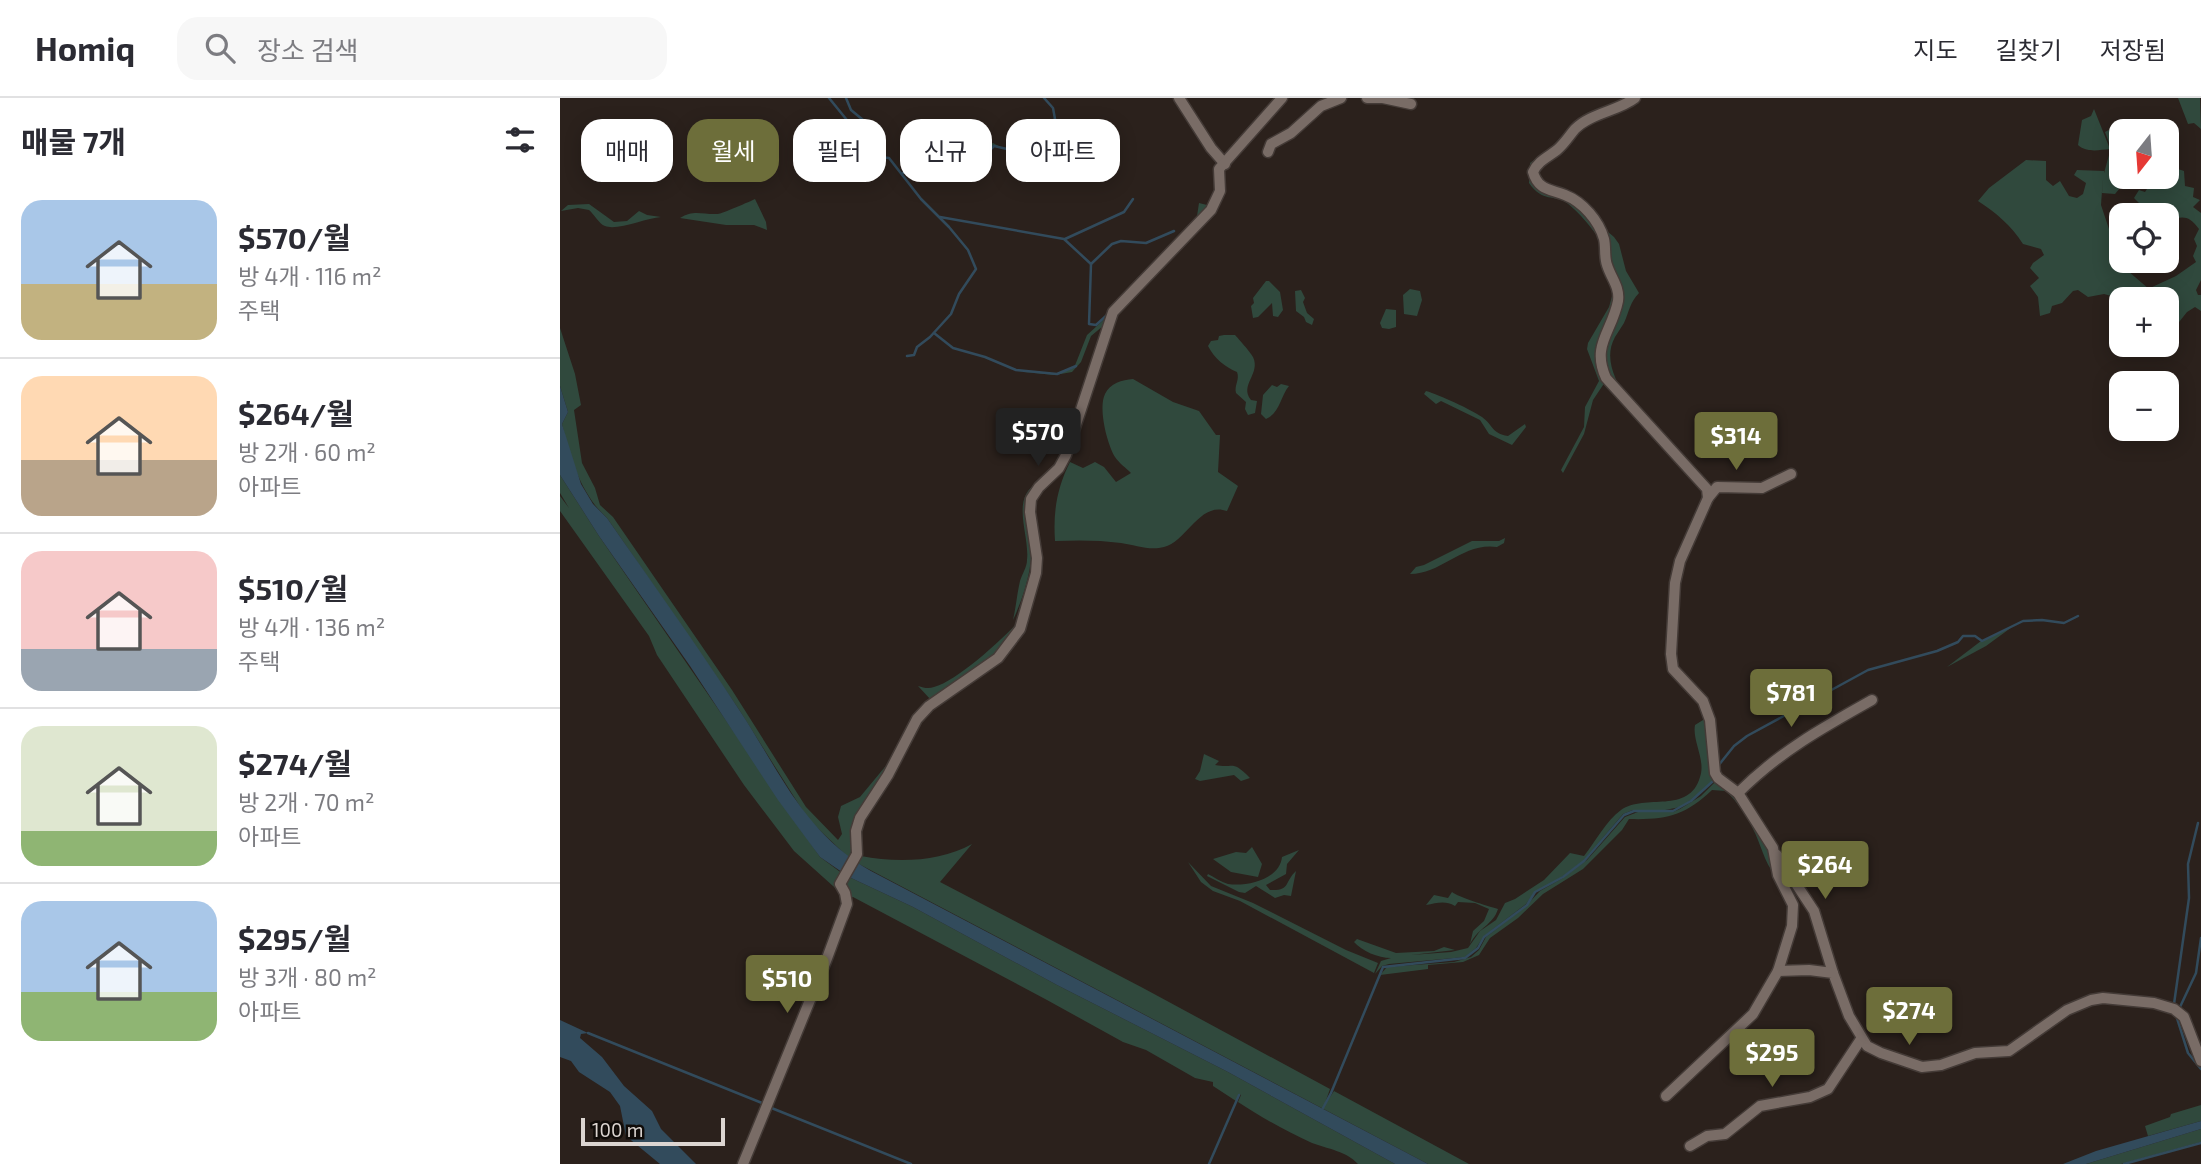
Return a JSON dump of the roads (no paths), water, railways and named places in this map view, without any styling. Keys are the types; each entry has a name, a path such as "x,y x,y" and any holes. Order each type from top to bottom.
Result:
{"street":[{"path":"1179,98 1211,148 1225,164"},
{"path":"743,1164 847,904 840,884 857,855 856,831 860,818 888,775 917,719 929,706 998,658 1020,629 1037,558 1030,512 1031,499 1039,487 1059,468 1066,455 1113,312 1211,210 1220,191 1217,172 1282,98"},
{"path":"1268,152 1271,144 1291,133 1321,106 1341,98"},
{"path":"1367,98 1383,98 1411,104"},
{"path":"1635,98 1576,128 1569,140 1541,161 1533,172 1537,184 1543,189 1568,196 1587,211 1600,227 1606,264 1618,293 1618,303 1601,344 1601,367 1606,378 1702,481 1708,498"},
{"path":"1791,474 1762,488 1717,487 1708,498 1681,561 1675,583 1671,654 1673,669 1703,701 1710,720 1715,773 1738,793 1814,911 1833,974 1849,1016 1861,1038 1867,1046 1896,1059 1922,1066 1941,1065 1975,1053 2009,1051 2067,1010 2103,998 2154,1003 2174,1009 2184,1017 2201,1061"},
{"path":"1738,793 1782,753 1872,700"},
{"path":"1666,1096 1753,1014 1778,971 1792,926 1793,905 1778,875 1773,848"},
{"path":"1778,971 1809,970 1833,974"},
{"path":"1690,1146 1707,1136 1725,1134 1750,1111 1760,1106 1810,1097 1828,1089 1861,1038"}],"water":[{"path":"560,386 568,412 562,424 581,484 706,660 795,798 827,838 871,871 1428,1164 1395,1164 1228,1072 1057,985 913,907 849,877 820,857 778,800 560,475"},
{"path":"560,1020 588,1033 581,1034 580,1038 602,1057 624,1086 652,1111 661,1129 696,1164 660,1164 626,1136 620,1106 610,1092 579,1072 571,1061 560,1057"},
{"path":"2201,1121 2201,1129 2086,1164 2063,1164 2096,1151"}],"waterway":[{"path":"829,98 864,141 870,156 889,158 921,199 949,227 968,250 976,269 959,294 951,314 917,347 914,355 907,356"},
{"path":"846,98 851,110 862,119"},
{"path":"992,148 994,146 1025,153 1040,132 1055,119 1053,108 1044,98"},
{"path":"1065,239 1124,212 1133,199"},
{"path":"940,217 1064,239 1091,264 1089,324 1096,325 1107,315"},
{"path":"1091,264 1112,244 1121,241 1146,243 1174,231"},
{"path":"934,333 953,348 1016,370 1057,374 1076,366"},
{"path":"1718,766 1734,746 1747,736 1868,670 1937,651 1958,642 1963,636 1975,636 1982,641 2023,621 2064,623 2078,616"},
{"path":"1323,1108 1383,967 1465,958 1478,948 1484,937 1527,905 1535,892 1563,877 1584,861 1624,815 1634,811 1673,811 1691,801 1712,782"},
{"path":"2180,1007 2174,1004 2189,898 2188,864 2198,823"},
{"path":"2180,1007 2196,973 2201,938"},
{"path":"2176,1015 2188,1053 2201,1069"},
{"path":"588,1033 762,1103"},
{"path":"1209,1164 1239,1095"},
{"path":"769,1107 911,1164"},
{"path":"2124,1164 2201,1143"}]}
